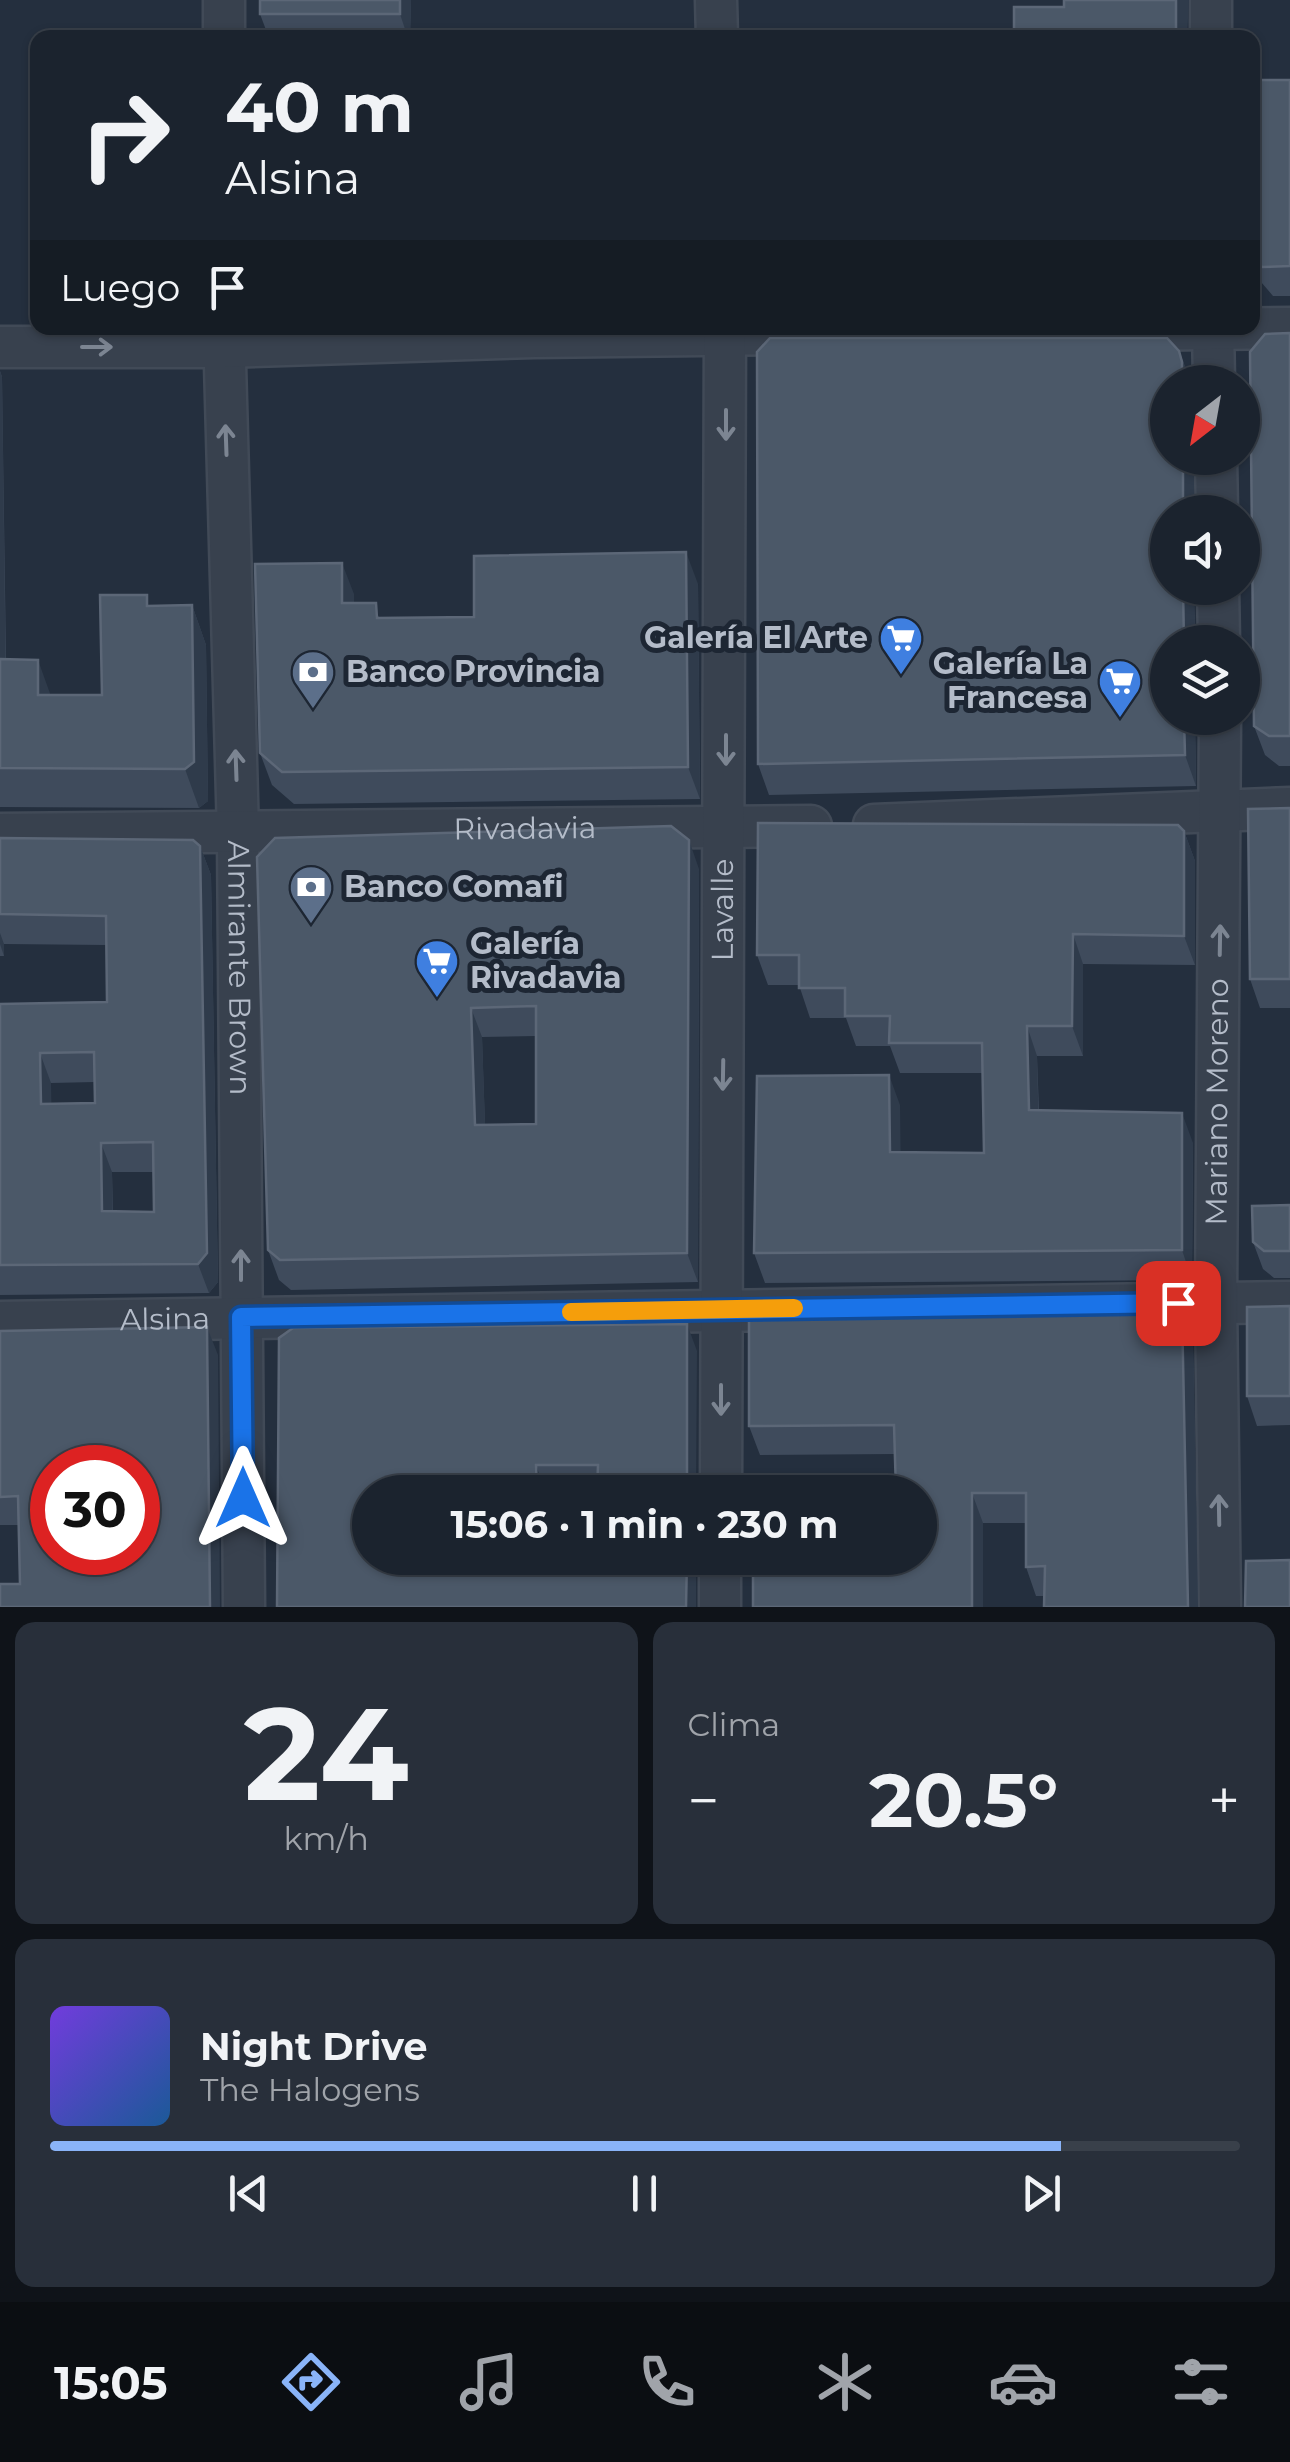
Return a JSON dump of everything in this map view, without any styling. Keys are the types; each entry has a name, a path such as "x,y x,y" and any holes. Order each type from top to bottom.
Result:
{"street":[{"path":"224,0 224,30"},
{"path":"716,0 717,30"},
{"path":"1211,0 1211,30"},
{"path":"1260,328 1290,328"},
{"path":"0,347 224,337 391,335"},
{"name":"Lavalle","path":"720,1475 726,826 725,335"},
{"path":"1214,335 1214,365"},
{"name":"Almirante Brown","path":"224,337 238,833 244,1607"},
{"name":"Mariano Moreno","path":"1220,735 1216,1302 1220,1607"},
{"name":"Rivadavia","path":"0,834 900,825 1290,808"},
{"name":"Alsina","path":"0,1322 1290,1302"},
{"path":"720,1575 720,1607"}],"building":[{"path":"260,0 400,0 400,14 260,14"},
{"path":"1064,0 1176,0 1176,30 1014,30 1014,7 1064,7"},
{"path":"1260,80 1290,80 1290,266 1262,267"},
{"path":"1290,333 1290,736 1269,736 1260,730 1260,625 1253,625 1253,605 1260,605 1260,495 1252,495 1251,475 1260,475 1260,365 1250,365 1250,352 1265,334"},
{"path":"770,338 1167,338 1179,351 1182,365 1150,365 1150,475 1183,475 1183,495 1150,495 1150,605 1183,605 1184,625 1150,625 1150,735 1184,735 1185,755 758,764 757,352"},
{"path":"686,552 688,767 282,772 260,753 255,564 342,563 342,603 376,603 377,618 474,617 474,556"},
{"path":"100,595 147,595 147,606 192,605 194,762 185,769 0,768 0,659 38,660 38,695 102,695"},
{"path":"1290,808 1290,979 1250,979 1248,809"},
{"path":"758,823 1178,825 1184,831 1184,936 1073,934 1072,1026 1027,1026 1029,1110 1182,1113 1182,1250 754,1253 757,1076 889,1075 890,1152 984,1153 982,1043 889,1043 890,1016 845,1016 845,988 799,988 799,955 757,955"},
{"path":"671,826 689,840 687,1253 280,1260 268,1250 257,857 275,838","holes":["536,1006 536,1124 475,1125 471,1008"]},
{"path":"0,838 193,840 200,846 207,1253 198,1264 0,1265 0,1004 107,1002 106,916 0,914","holes":["94,1052 95,1103 41,1104 40,1053","153,1142 154,1212 102,1211 101,1143"]},
{"path":"1290,1205 1290,1251 1264,1251 1253,1242 1252,1206"},
{"path":"1290,1306 1290,1396 1247,1396 1247,1307"},
{"path":"749,1309 1182,1310 1188,1607 1044,1607 1045,1566 1026,1567 1026,1493 972,1493 972,1607 753,1607 753,1575 937,1575 937,1475 895,1475 894,1425 749,1426"},
{"path":"687,1324 687,1475 598,1475 598,1465 536,1465 536,1475 352,1475 352,1575 687,1575 686,1607 277,1607 279,1338 293,1328"},
{"path":"207,1327 210,1607 0,1607 0,1584 20,1584 18,1496 0,1497 0,1331"},
{"path":"1290,1560 1290,1607 1245,1607 1246,1561"}],"slow traffic":[{"path":"571,1312 794,1308"}],"place":[{"name":"Galería El Arte","path":"901,676"},
{"name":"Banco Provincia","path":"313,710"},
{"name":"Galería La Francesa","path":"1120,719"},
{"name":"Banco Comafi","path":"311,925"},
{"name":"Galería Rivadavia","path":"437,999"}],"route":[{"path":"243,1498 241,1317 1178,1303"}]}
